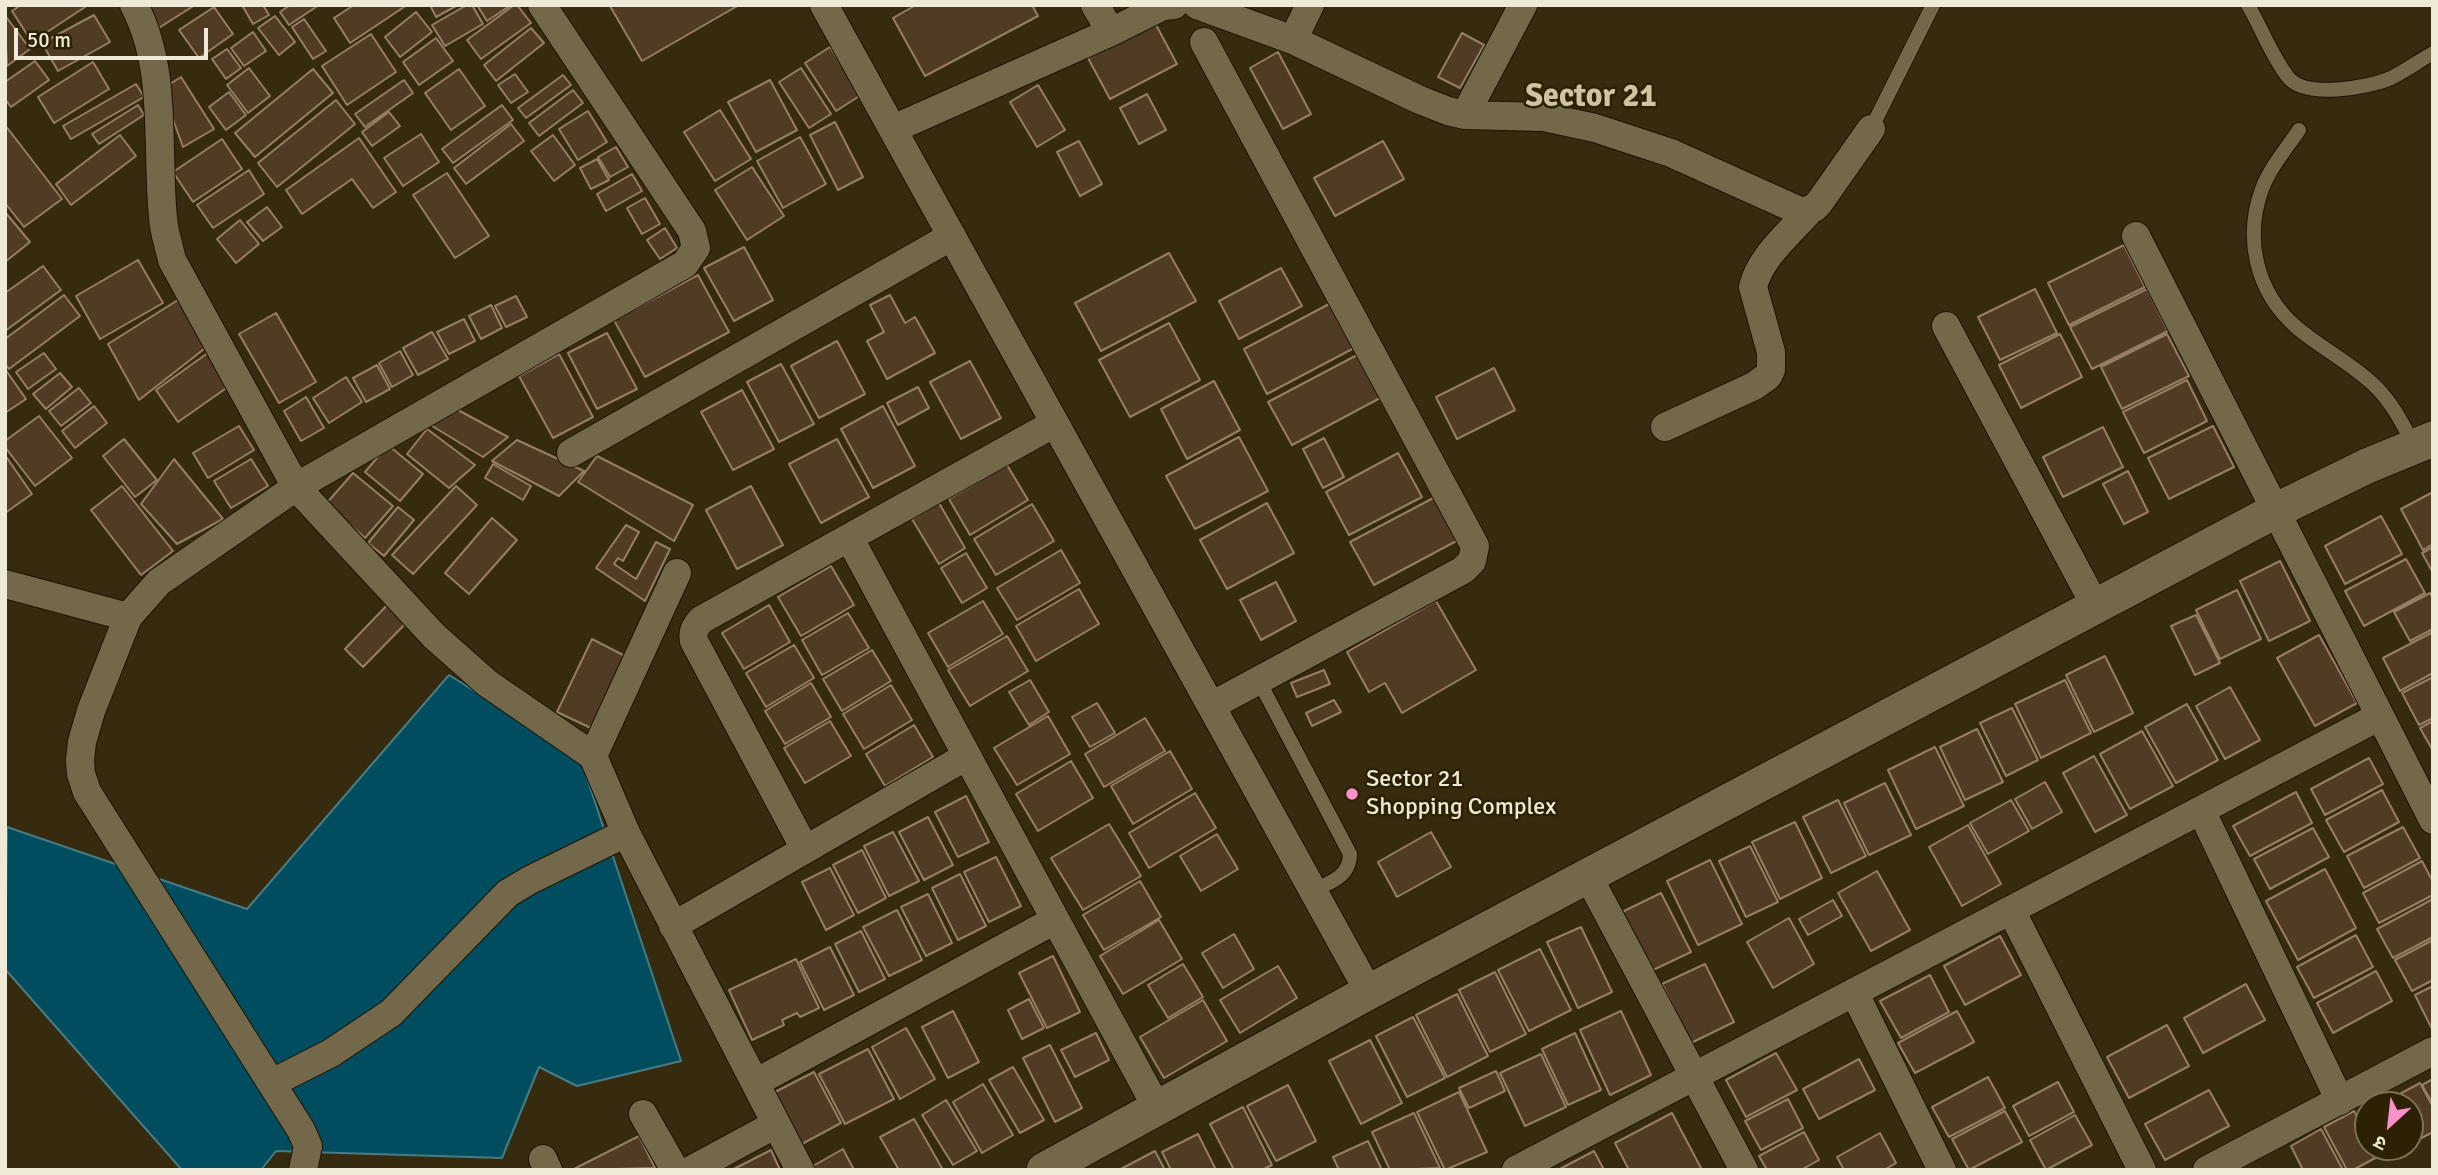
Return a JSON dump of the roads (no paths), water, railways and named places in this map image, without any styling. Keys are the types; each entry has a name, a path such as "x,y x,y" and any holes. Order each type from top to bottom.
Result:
{"street":[{"path":"134,5 150,46 155,75 163,221 172,260 296,487 434,636 487,683 593,756 626,834 800,1170"},
{"path":"303,1170 307,1146 302,1130 88,792 81,774 82,742 91,710 128,617 159,582 296,487 685,264 696,248 692,231 542,5"},
{"path":"824,5 1369,992"},
{"path":"1095,5 1111,33"},
{"path":"893,129 1111,33 1163,6 1174,5"},
{"path":"1197,5 1241,12 1293,40 1420,100 1465,115 1544,117 1595,128 1671,153 1790,208 1809,211"},
{"path":"1293,40 1310,5"},
{"path":"1465,115 1523,5"},
{"path":"1204,42 1475,546 1472,561 1463,570 1211,706"},
{"path":"1665,427 1754,386 1768,376 1771,370 1771,352 1753,287 1764,262 1819,203 1871,129"},
{"path":"571,453 951,236"},
{"path":"2136,236 2433,820"},
{"path":"1946,326 2096,607"},
{"path":"805,849 694,641 693,634 701,620 1055,423"},
{"path":"1048,1169 1369,992 2277,510 2423,442"},
{"path":"850,539 1157,1108"},
{"path":"593,756 677,573"},
{"path":"5,584 128,617"},
{"path":"653,626 693,634"},
{"path":"1516,1170 2380,716"},
{"path":"673,926 967,756"},
{"path":"2201,810 2340,1101"},
{"path":"272,1083 331,1053 391,1013 509,893 530,880 626,834"},
{"path":"1588,876 1744,1170"},
{"path":"2011,910 2142,1170"},
{"path":"755,1083 1055,920"},
{"path":"1854,992 1942,1170"},
{"path":"2207,1170 2433,1051"},
{"path":"643,1114 675,1170"},
{"path":"691,1170 776,1124"}],"lane":[{"path":"1871,129 1933,5"},
{"path":"2248,5 2289,79 2305,88 2341,89 2378,83 2393,77 2433,52"},
{"path":"2299,130 2269,176 2256,208 2252,235 2266,291 2296,327 2346,361 2376,387 2423,442"},
{"path":"1259,681 1350,854 1350,861 1343,874 1313,890"}],"water":[{"path":"449,675 580,757 681,1061 577,1086 539,1067 502,1158 276,1151 261,1170 182,1170 5,969 7,827 247,909"}],"place":[{"name":"Sector 21 Shopping Complex","path":"1352,794"}],"district":[{"name":"Sector 21","path":"1591,98"}]}
